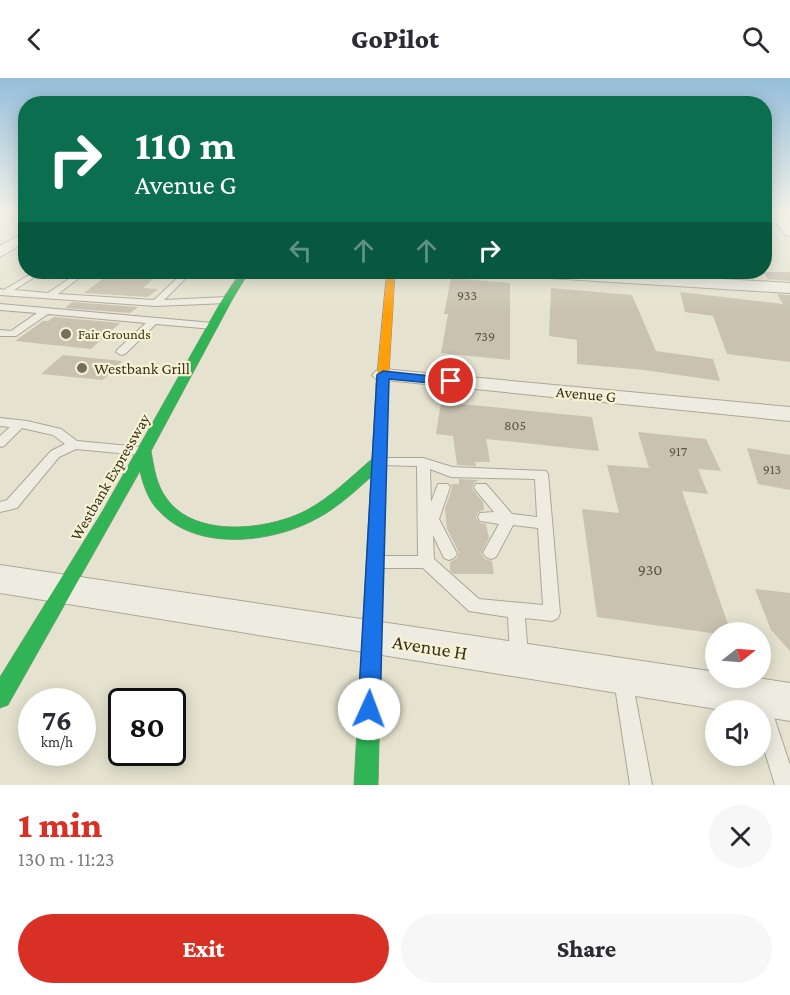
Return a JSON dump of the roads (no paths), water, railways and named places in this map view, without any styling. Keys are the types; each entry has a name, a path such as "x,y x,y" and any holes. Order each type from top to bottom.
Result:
{"highway":[{"name":"Westbank Expressway","path":"0,698 144,452 240,279"},
{"path":"373,783 372,638 378,462 386,314 390,279"},
{"path":"144,452 147,474 155,493 168,512 194,525 218,531 257,533 294,523 329,505 378,462"}],"street":[{"path":"645,279 790,288"},
{"name":"Avenue G","path":"383,375 790,414"},
{"name":"Avenue H","path":"0,579 774,700"}],"lane":[{"path":"3,292 26,279"},
{"path":"50,296 73,279"},
{"path":"156,303 181,279"},
{"path":"3,292 156,303 227,300"},
{"path":"0,307 213,326"},
{"path":"0,333 13,334 46,311"},
{"path":"121,352 153,320"},
{"path":"0,422 57,432 74,445"},
{"path":"0,443 20,424"},
{"path":"6,506 55,454 74,445 144,452"},
{"path":"375,561 426,562 475,606 552,613 541,474 451,472 423,462 378,462"},
{"path":"423,462 434,518 449,554"},
{"path":"426,562 434,518 444,494"},
{"path":"482,495 509,520"},
{"path":"485,517 545,523"},
{"path":"434,518 447,536"},
{"path":"488,536 509,520"},
{"path":"491,553 509,520"},
{"path":"516,609 519,661"},
{"path":"622,676 641,785"},
{"path":"774,700 786,785"}],"place":[{"name":"Fair Grounds","path":"66,334"},
{"name":"Westbank Grill","path":"82,368"}]}
